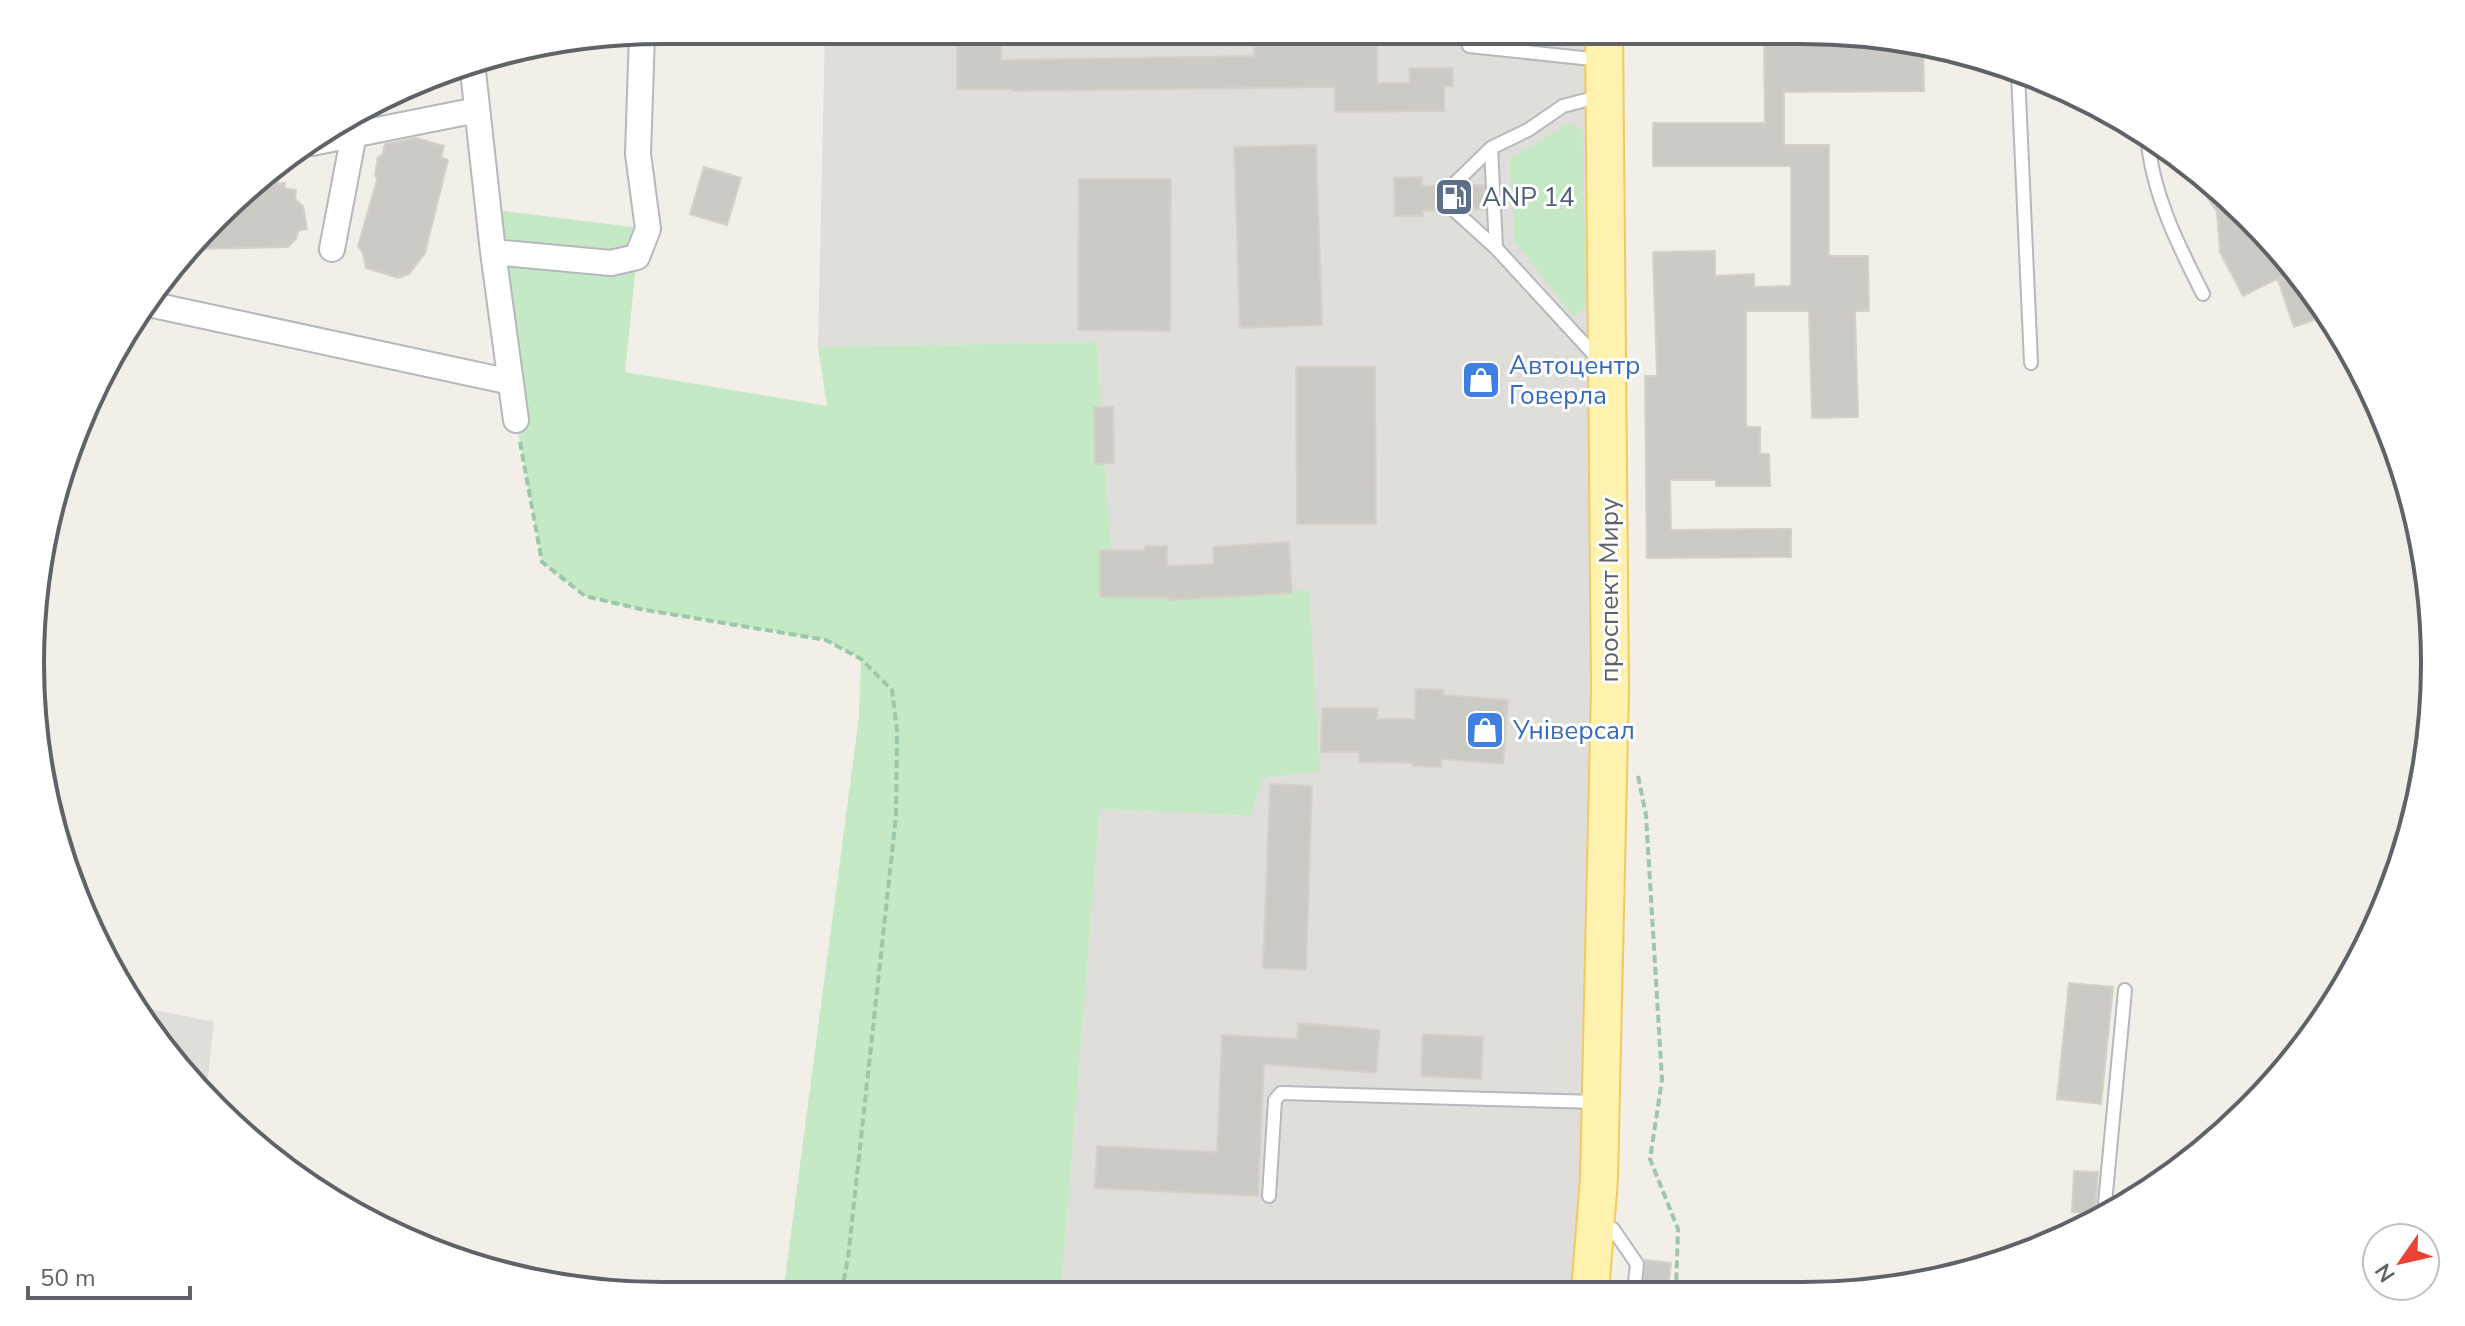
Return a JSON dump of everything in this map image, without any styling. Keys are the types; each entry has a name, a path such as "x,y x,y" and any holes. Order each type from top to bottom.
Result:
{"main road":[{"name":"проспект Миру","path":"1591,1282 1600,1102 1610,688 1604,62"}],"street":[{"path":"493,252 611,263 637,257 648,229 638,154 642,45"},
{"path":"473,74 516,420"},
{"path":"335,138 477,110"},
{"path":"332,249 354,134"},
{"path":"158,306 511,382"}],"lane":[{"path":"1469,46 1604,62"},
{"path":"1453,185 1491,148 1528,130 1563,106 1604,62"},
{"path":"2018,83 2031,363"},
{"path":"1491,148 1496,248"},
{"path":"2148,149 2149,164 2170,228 2203,294"},
{"path":"1454,210 1496,248 1607,369"},
{"path":"2105,1203 2125,990"},
{"path":"1269,1196 1275,1100 1281,1093 1600,1102"},
{"path":"1595,1227 1613,1229 1626,1246 1637,1264 1635,1282"}],"path":[{"path":"516,420 542,562 585,596 640,609 826,640 861,659 892,690 897,731 896,816 843,1282"}],"shaded area":[{"path":"825,44 1594,44 1600,688 1579,1282 1062,1282 1100,809 1250,816 1309,590 1114,593 1097,342 818,347"},
{"path":"149,1009 214,1022 208,1082"}],"green space":[{"path":"1569,123 1583,130 1586,307 1573,316 1515,241 1509,160"},
{"path":"489,209 648,229 637,257 625,372 827,406 818,347 1097,342 1114,592 1309,590 1320,771 1262,778 1251,816 1100,809 1062,1282 785,1282 859,717 861,659 826,640 640,609 585,596 542,562 516,420"}],"building":[{"path":"957,44 1001,44 1001,60 1254,56 1254,44 1377,44 1377,83 1410,83 1409,68 1453,68 1453,86 1444,86 1444,111 1335,112 1335,87 957,89"},
{"path":"1764,44 1842,45 1923,56 1924,91 1784,92 1784,145 1829,145 1829,256 1868,256 1869,311 1855,311 1858,417 1812,418 1809,311 1746,311 1746,427 1760,427 1760,454 1769,454 1770,486 1716,486 1716,480 1670,480 1671,530 1791,529 1791,557 1647,558 1645,376 1657,376 1653,252 1715,251 1715,276 1754,274 1754,287 1791,286 1791,166 1653,166 1653,123 1765,123"},
{"path":"416,138 444,146 441,157 448,160 425,253 409,274 398,278 366,268 358,246 377,180 378,157 382,155 385,144"},
{"path":"1316,145 1322,325 1240,328 1234,147"},
{"path":"704,167 741,178 727,225 690,214"},
{"path":"1422,177 1422,186 1444,185 1451,194 1459,192 1466,185 1484,185 1485,209 1467,209 1452,201 1445,210 1423,211 1423,216 1395,216 1394,178"},
{"path":"1079,179 1171,179 1170,331 1078,330"},
{"path":"275,181 285,183 284,188 296,190 295,199 303,206 307,229 298,231 296,239 288,247 204,249 225,225"},
{"path":"2205,194 2240,225 2284,275 2243,296 2220,252 2217,212"},
{"path":"2286,277 2317,319 2294,327 2278,280"},
{"path":"1296,367 1375,367 1376,524 1297,524"},
{"path":"1094,407 1113,407 1114,463 1095,464"},
{"path":"1289,542 1292,593 1169,600 1100,597 1100,550 1145,550 1145,546 1167,546 1167,566 1214,564 1213,547"},
{"path":"1416,689 1444,690 1444,695 1508,700 1503,764 1441,759 1441,767 1413,766 1413,763 1359,762 1359,752 1321,752 1322,708 1377,708 1377,719 1415,719"},
{"path":"1270,784 1312,786 1306,970 1263,968"},
{"path":"2069,983 2113,987 2101,1104 2057,1099"},
{"path":"1298,1023 1380,1030 1376,1073 1264,1064 1258,1196 1095,1188 1097,1146 1217,1152 1222,1035 1297,1039"},
{"path":"1423,1034 1483,1037 1481,1079 1421,1076"},
{"path":"2074,1171 2098,1172 2095,1208 2086,1213 2072,1212"},
{"path":"1645,1260 1671,1263 1669,1282 1644,1282"}],"place":[{"name":"ANP 14","path":"1454,197"},
{"name":"Автоцентр Говерла","path":"1481,380"},
{"name":"Універсал","path":"1485,730"}]}
